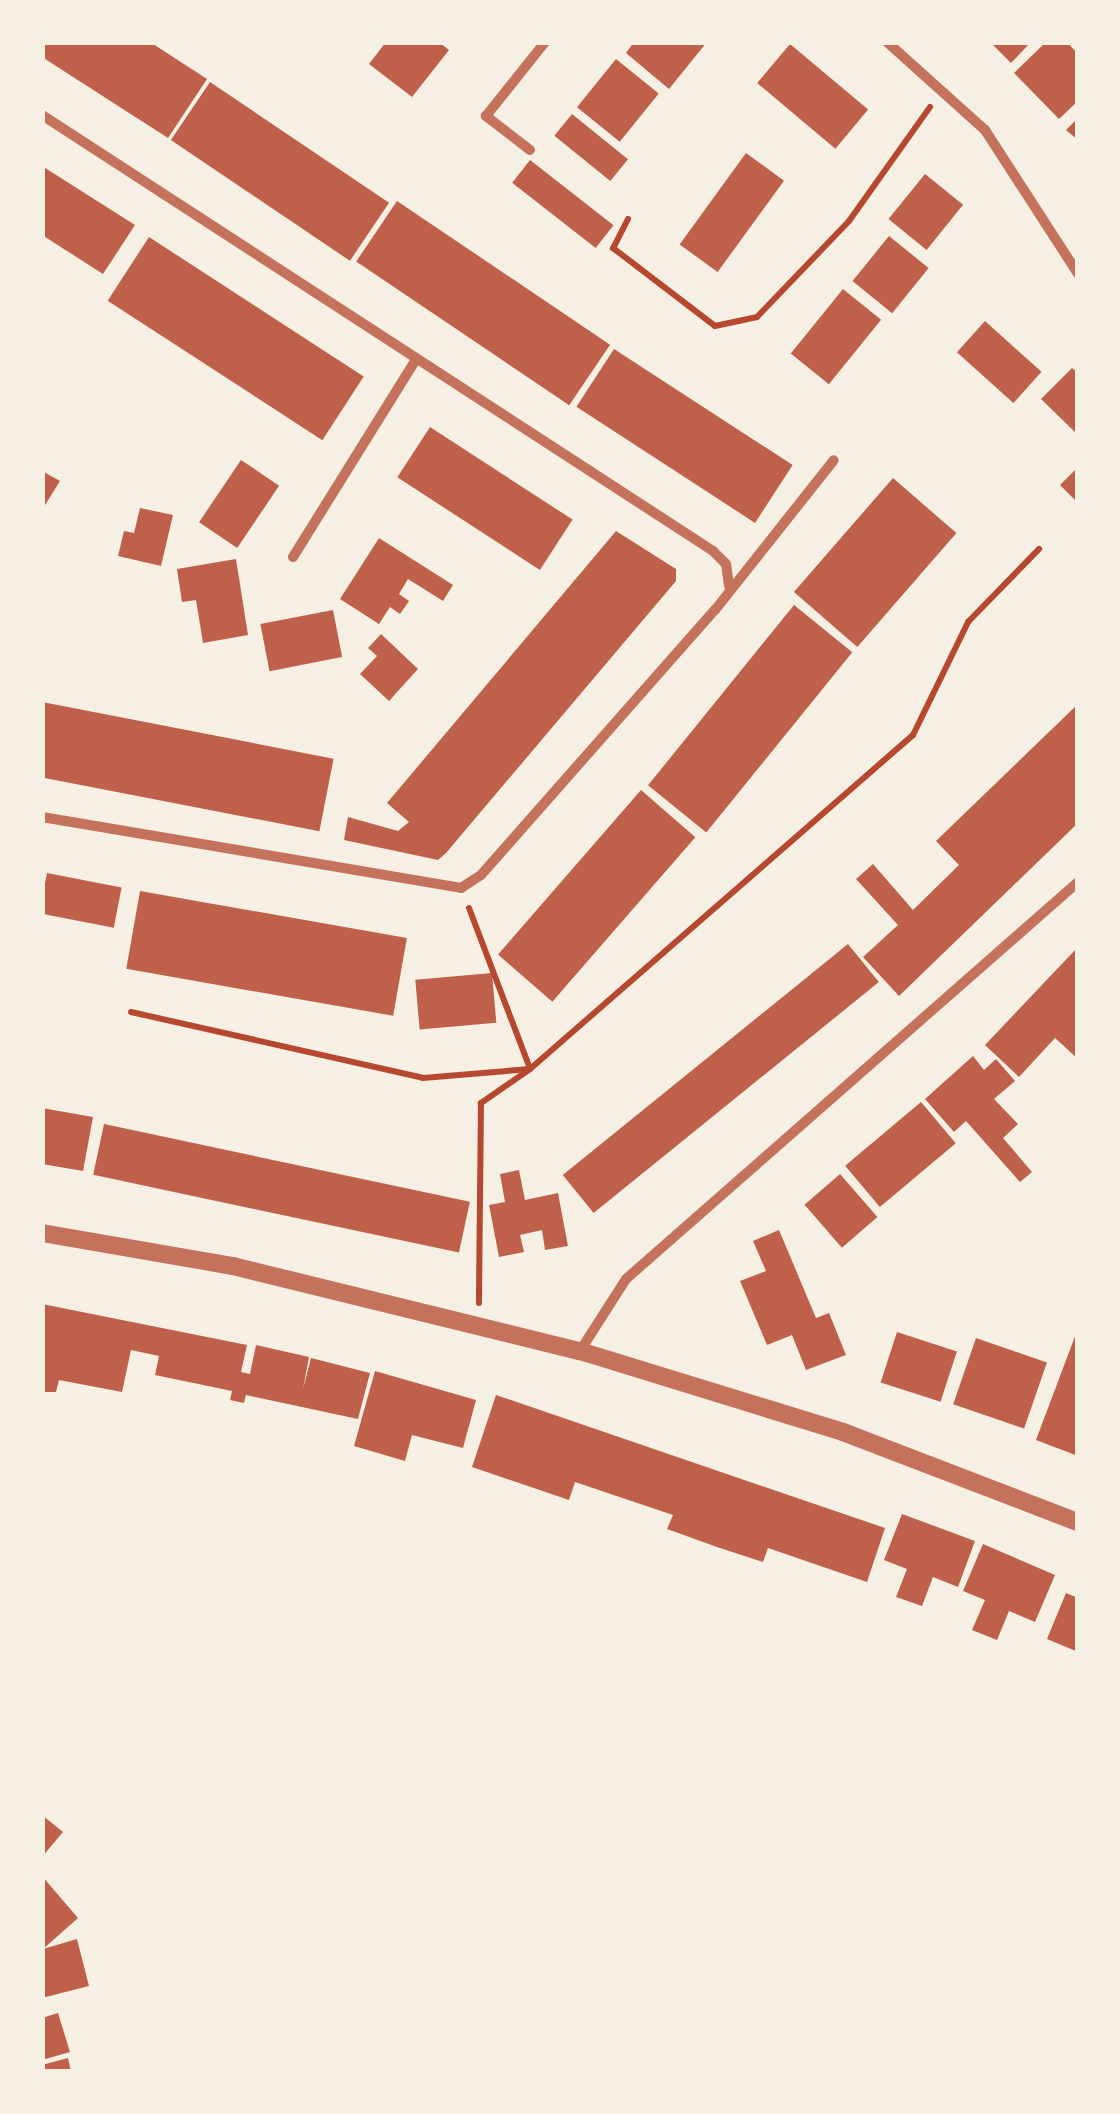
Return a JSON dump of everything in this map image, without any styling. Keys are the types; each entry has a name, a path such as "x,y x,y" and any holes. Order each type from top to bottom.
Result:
{"street":[{"path":"530,150 486,116 545,42"},
{"path":"887,42 985,130 1078,274"},
{"path":"42,115 415,361 714,550 726,564 729,586"},
{"path":"293,557 415,361"},
{"path":"42,817 462,888 507,846 715,610 729,586 834,460"},
{"path":"580,1351 626,1279 1078,882"},
{"path":"42,1233 233,1266 580,1351 843,1432 1078,1522"}],"path":[{"path":"628,219 614,248 714,326 756,317 849,220 942,90"},
{"path":"479,1326 480,1103 530,1069 913,736 968,622 1039,549"},
{"path":"462,888 530,1069"},
{"path":"131,1012 423,1078 530,1069"}],"building":[{"path":"42,42 150,42 207,79 168,138 42,57"},
{"path":"386,42 439,42 449,50 412,97 369,64"},
{"path":"634,42 707,42 669,89 626,53"},
{"path":"990,42 1031,42 1011,63"},
{"path":"1046,42 1067,42 1078,54 1078,101 1059,119 1014,73"},
{"path":"790,44 868,110 835,149 757,83"},
{"path":"616,59 659,94 620,142 577,107"},
{"path":"210,82 389,203 350,261 171,140"},
{"path":"572,114 628,159 610,181 554,136"},
{"path":"1078,118 1078,140 1066,130"},
{"path":"746,153 784,181 718,272 680,244"},
{"path":"530,160 614,225 596,248 512,183"},
{"path":"42,166 135,225 103,274 42,235"},
{"path":"925,174 963,205 927,250 888,219"},
{"path":"397,201 610,345 569,405 356,262"},
{"path":"889,236 929,268 892,313 852,281"},
{"path":"149,237 364,376 322,440 108,301"},
{"path":"843,289 881,320 829,384 791,354"},
{"path":"985,321 1041,372 1013,403 957,352"},
{"path":"614,349 793,465 755,523 576,407"},
{"path":"1072,368 1078,373 1078,435 1041,399"},
{"path":"430,427 573,520 540,570 397,477"},
{"path":"241,460 279,486 237,548 199,522"},
{"path":"1078,467 1078,498 1075,500 1060,485"},
{"path":"42,471 60,481 42,510"},
{"path":"893,478 956,533 857,647 794,592"},
{"path":"140,508 173,515 161,566 118,556 124,531 134,533"},
{"path":"616,531 676,569 676,581 446,853 438,860 344,840 348,817 398,831 409,822 387,803"},
{"path":"379,538 453,585 443,601 408,579 399,594 409,601 400,614 390,607 379,624 340,599"},
{"path":"236,559 248,635 203,643 196,600 182,602 177,569"},
{"path":"794,605 852,652 706,832 648,785"},
{"path":"333,610 342,657 270,671 260,624"},
{"path":"381,634 418,669 389,701 360,674 377,656 368,648"},
{"path":"42,702 334,759 319,831 42,777"},
{"path":"1078,704 1078,823 899,996 863,957 898,925 856,879 873,864 913,910 959,865 936,841"},
{"path":"641,790 695,837 552,1002 498,955"},
{"path":"47,873 122,888 114,928 42,914"},
{"path":"140,891 407,938 393,1016 126,969"},
{"path":"848,944 879,982 594,1213 563,1175"},
{"path":"1078,947 1078,1059 1055,1038 1019,1077 985,1045"},
{"path":"492,973 496,1023 420,1030 415,980"},
{"path":"973,1056 984,1070 996,1059 1015,1081 994,1099 1018,1124 1003,1138 1032,1172 1020,1182 966,1121 954,1132 925,1099"},
{"path":"921,1102 956,1143 880,1207 845,1166"},
{"path":"42,1108 93,1117 83,1171 42,1164"},
{"path":"104,1124 470,1202 459,1253 93,1175"},
{"path":"519,1170 525,1200 558,1193 568,1246 545,1250 542,1230 520,1235 524,1252 499,1257 489,1205 505,1202 500,1174"},
{"path":"840,1174 877,1217 842,1248 805,1205"},
{"path":"779,1230 816,1318 829,1313 846,1355 806,1370 792,1335 767,1345 740,1281 766,1271 753,1241"},
{"path":"42,1304 247,1345 241,1372 250,1374 256,1345 309,1357 303,1389 311,1358 370,1373 358,1419 246,1395 244,1403 230,1400 232,1391 155,1375 159,1356 131,1350 122,1392 59,1380 56,1392 42,1392"},
{"path":"1078,1331 1078,1456 1036,1440"},
{"path":"897,1332 957,1351 941,1402 881,1382"},
{"path":"976,1338 1047,1362 1024,1429 953,1404"},
{"path":"375,1371 476,1400 463,1448 412,1435 405,1461 354,1446"},
{"path":"496,1395 885,1528 867,1582 768,1548 763,1562 717,1547 667,1529 673,1515 575,1482 569,1500 472,1467"},
{"path":"902,1514 975,1541 958,1587 933,1577 922,1606 896,1597 907,1569 884,1560"},
{"path":"983,1544 1055,1575 1035,1622 1009,1611 997,1640 972,1630 985,1600 963,1591"},
{"path":"1066,1593 1078,1598 1078,1652 1047,1639"},
{"path":"42,1815 63,1832 42,1857"},
{"path":"42,1876 78,1918 43,1949 77,1939 89,1986 42,1998"},
{"path":"58,2013 70,2052 42,2060 42,2018"},
{"path":"68,2058 71,2072 42,2072 42,2065"}]}
